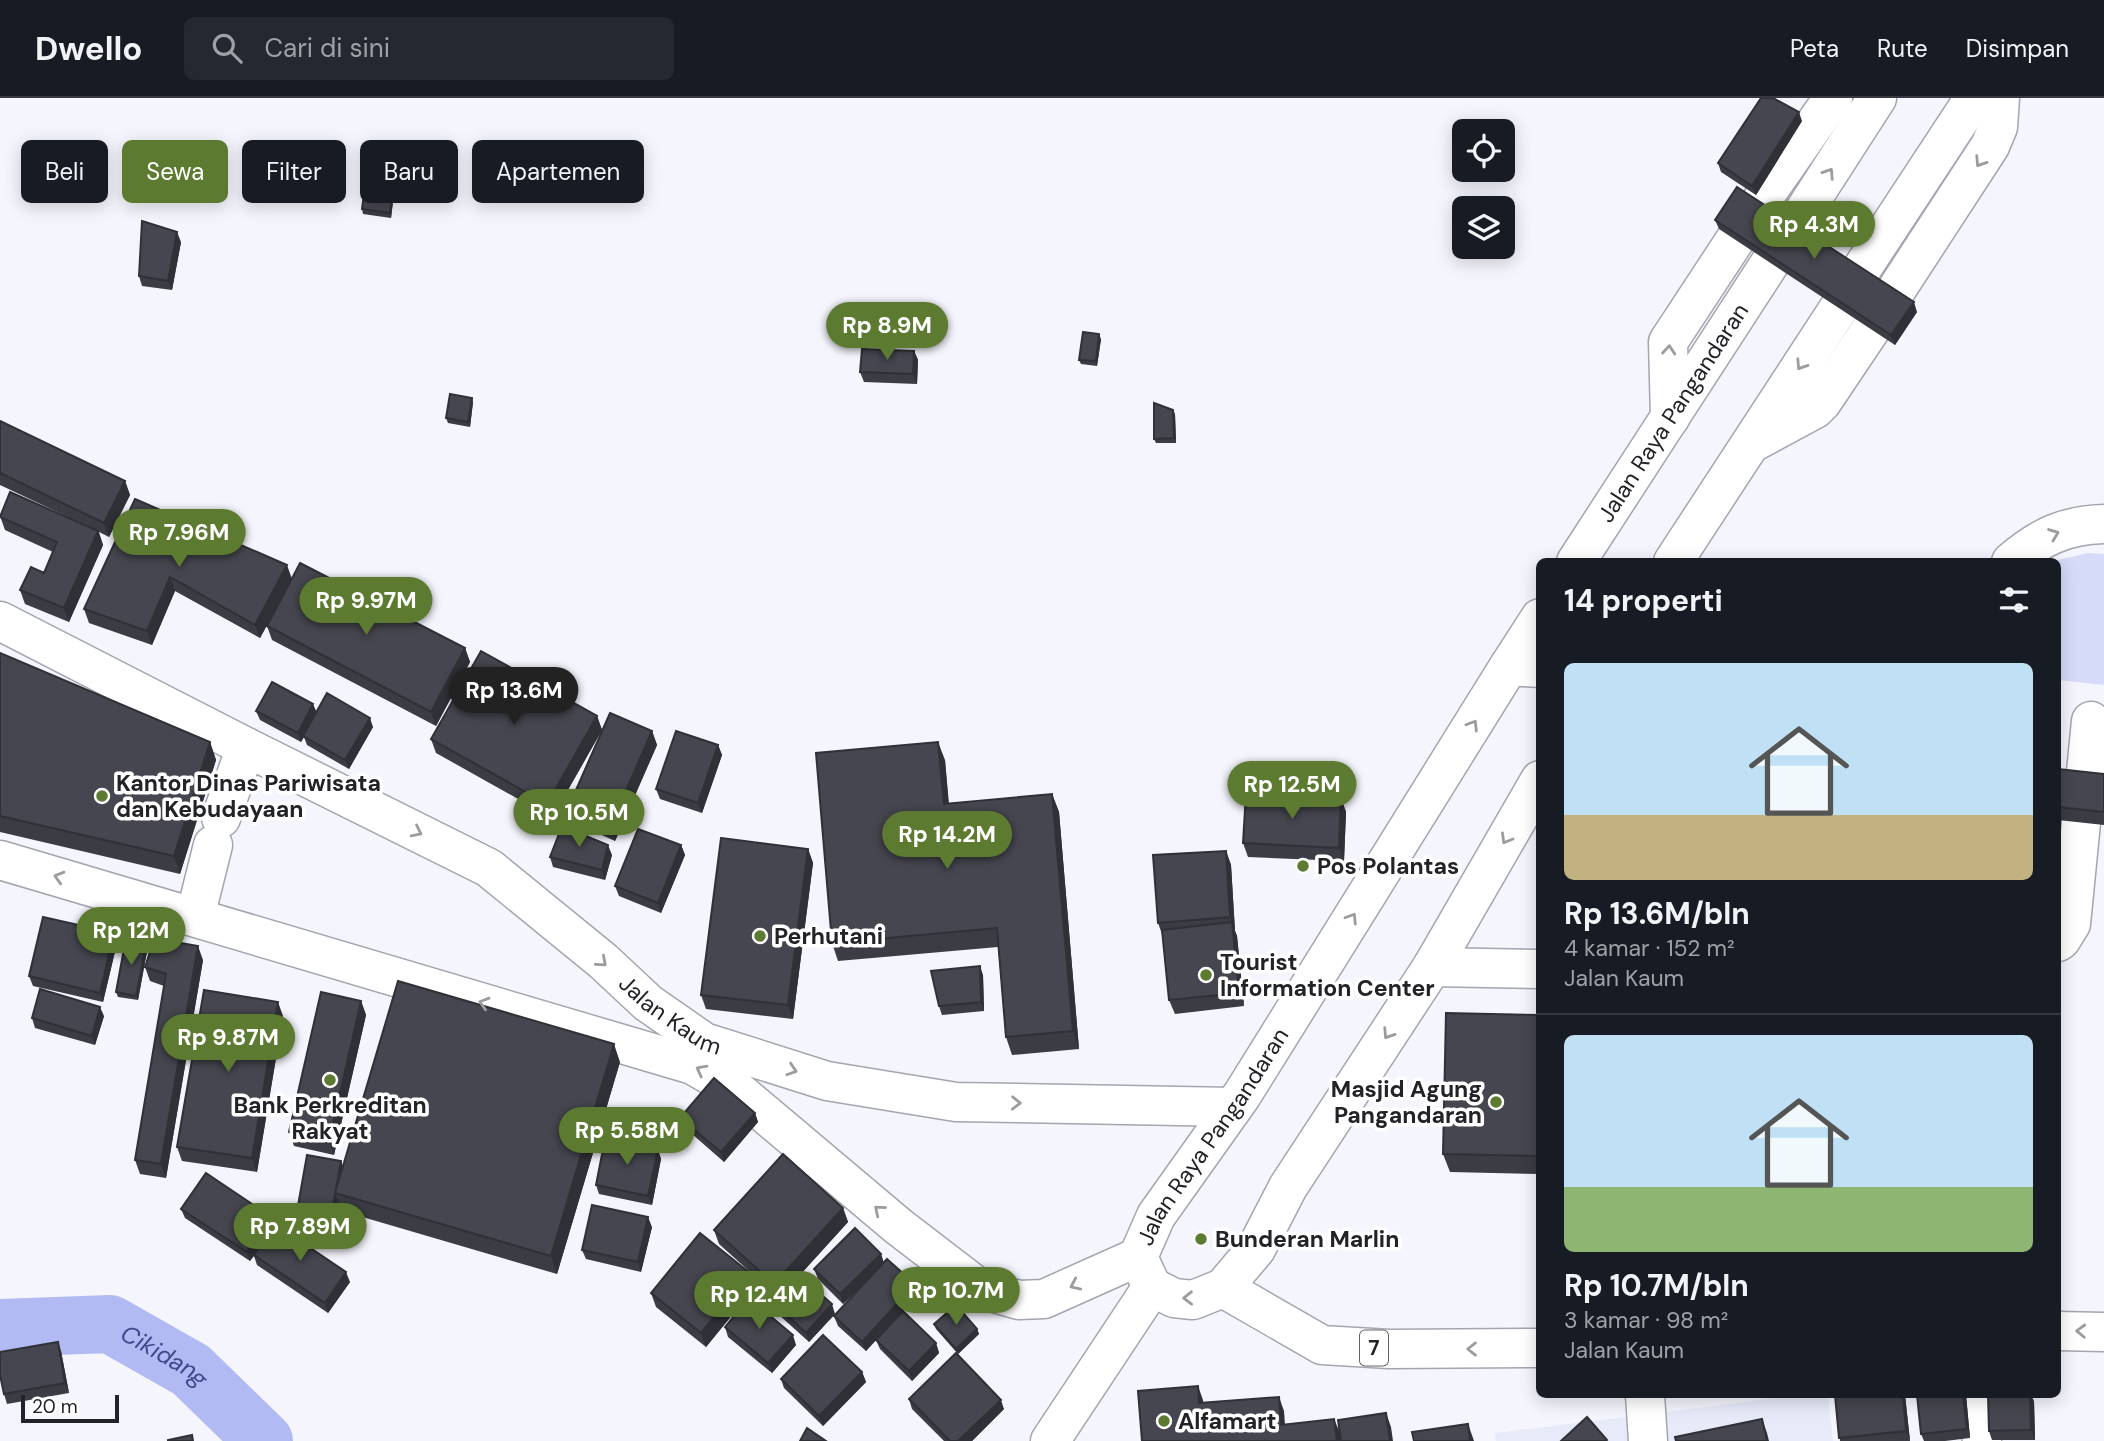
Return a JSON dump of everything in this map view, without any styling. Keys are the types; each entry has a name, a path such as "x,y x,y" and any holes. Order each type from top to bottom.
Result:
{"main road":[{"path":"1756,207 1833,98"},
{"path":"1792,230 1877,98"},
{"path":"1859,273 1974,98"},
{"path":"1893,295 1990,146 1998,127 2000,98"},
{"path":"1670,418 1668,342 1735,240"},
{"name":"Jalan Raya Pangandaran","path":"1579,558 1770,264"},
{"path":"1676,558 1839,308"},
{"path":"1748,445 1815,409 1871,329"},
{"path":"2016,558 2042,538 2059,531 2104,524"},
{"name":"Jalan Kaum","path":"0,621 489,868 603,961 648,1003 704,1042 827,1081 956,1102 1233,1107"},
{"name":"Jalan Raya Pangandaran","path":"1049,1441 1145,1272 1156,1216 1233,1107 1525,667 1536,631"},
{"path":"2061,940 2071,924 2084,721"},
{"path":"195,917 217,831 246,747"},
{"path":"1145,1272 1174,1298 1193,1300 1223,1288 1256,1249 1288,1187 1432,967 1536,787"},
{"name":"Jalan Kaum","path":"0,860 694,1065 739,1092 898,1226 980,1289 1019,1300 1044,1299 1145,1272"},
{"path":"1432,967 1536,969"},
{"name":"7","path":"1223,1288 1322,1345 1389,1349 1536,1348"},
{"path":"2061,1331 2104,1332"},
{"path":"1645,1398 1648,1441"},
{"path":"1976,1398 1982,1441"}],"shaded area":[{"path":"2088,553 2104,554 2104,685 2061,680 2061,559"},
{"path":"1779,1398 1828,1398 1833,1441 1769,1441 1767,1433 1727,1441 1496,1441 1495,1433"}],"building":[{"path":"1761,98 1773,98 1799,112 1752,186 1718,163"},
{"path":"1737,187 1914,302 1891,335 1715,220"},
{"path":"363,203 391,203 390,213 362,209"},
{"path":"142,221 177,232 168,281 139,276"},
{"path":"1083,332 1099,334 1096,361 1079,360"},
{"path":"862,349 914,351 913,374 860,372"},
{"path":"450,394 472,398 468,422 446,418"},
{"path":"1154,403 1173,410 1174,438 1154,439"},
{"path":"0,421 125,481 104,523 0,473"},
{"path":"10,492 98,531 64,608 20,590 31,567 44,573 57,542 0,517"},
{"path":"135,499 287,565 255,625 170,577 147,631 84,609"},
{"path":"300,563 465,648 431,712 267,626"},
{"path":"481,651 597,716 547,804 431,739"},
{"name":"Kantor Dinas Pariwisata dan Kebudayaan","path":"0,653 210,742 174,856 0,816"},
{"path":"272,682 313,704 298,733 256,711"},
{"path":"327,693 370,718 345,760 303,736"},
{"path":"610,713 652,731 610,827 568,808"},
{"path":"676,731 718,745 698,803 656,789"},
{"path":"938,742 944,804 1052,794 1073,1031 1006,1037 997,928 832,943 816,753"},
{"path":"2061,769 2104,774 2104,812 2061,807"},
{"path":"1246,793 1341,798 1339,848 1243,843"},
{"path":"562,826 608,845 602,870 550,857"},
{"path":"638,829 681,845 658,903 615,886"},
{"name":"Perhutani","path":"721,838 808,849 788,1005 701,995"},
{"path":"1226,851 1230,917 1158,923 1153,855"},
{"path":"43,917 114,933 100,993 29,976"},
{"name":"Tourist Information Center","path":"1232,922 1239,993 1169,1000 1162,930"},
{"path":"156,934 198,946 161,1164 135,1160 166,974 145,967"},
{"path":"126,938 147,941 136,996 116,992"},
{"path":"980,966 981,1002 939,1006 931,971"},
{"path":"398,981 614,1044 551,1256 335,1193"},
{"path":"40,989 100,1007 92,1036 32,1018"},
{"path":"204,990 278,1002 252,1158 177,1147"},
{"name":"Bank Perkreditan Rakyat","path":"321,992 361,1001 329,1141 289,1132"},
{"name":"Masjid Agung Pangandaran","path":"1446,1013 1536,1015 1536,1156 1443,1154"},
{"path":"714,1078 755,1113 721,1152 680,1118"},
{"path":"605,1139 658,1150 648,1196 596,1185"},
{"path":"783,1154 843,1208 774,1284 714,1230"},
{"path":"307,1155 341,1161 330,1223 296,1217"},
{"path":"206,1173 270,1216 247,1252 181,1209"},
{"path":"592,1205 648,1217 638,1262 582,1250"},
{"path":"275,1224 346,1272 325,1303 254,1255"},
{"path":"855,1228 881,1254 840,1294 814,1269"},
{"path":"700,1233 750,1273 701,1333 651,1293"},
{"path":"887,1259 915,1284 862,1342 834,1316"},
{"path":"800,1276 832,1304 806,1333 775,1304"},
{"path":"749,1298 793,1335 768,1363 725,1327"},
{"path":"956,1305 977,1329 956,1349 934,1324"},
{"path":"903,1311 936,1343 909,1371 876,1340"},
{"path":"823,1335 862,1372 819,1416 781,1379"},
{"path":"58,1342 65,1383 4,1394 0,1375 0,1352"},
{"path":"956,1353 1001,1400 958,1441 950,1441 909,1399"},
{"path":"1198,1386 1199,1403 1279,1397 1281,1425 1334,1419 1337,1441 1142,1441 1138,1391"},
{"path":"1835,1398 1903,1398 1906,1431 1839,1438"},
{"path":"1917,1398 1963,1398 1967,1429 1921,1434"},
{"path":"1988,1398 2030,1398 2031,1430 1989,1431"},
{"path":"1386,1413 1390,1441 1341,1441 1338,1420"},
{"path":"1587,1417 1606,1441 1561,1441"},
{"path":"1762,1419 1767,1441 1676,1441 1675,1437"},
{"path":"1468,1424 1470,1441 1414,1441 1412,1432"},
{"path":"807,1428 826,1441 800,1441"},
{"path":"192,1435 193,1441 168,1441 168,1440"}],"waterway":[{"name":"Cikidang","path":"0,1328 110,1324 191,1370 264,1441"}],"place":[{"name":"Kantor Dinas Pariwisata dan Kebudayaan","path":"102,796"},
{"name":"Pos Polantas","path":"1303,866"},
{"name":"Perhutani","path":"760,936"},
{"name":"Tourist Information Center","path":"1206,975"},
{"name":"Bank Perkreditan Rakyat","path":"330,1080"},
{"name":"Masjid Agung Pangandaran","path":"1496,1102"},
{"name":"Bunderan Marlin","path":"1201,1239"},
{"name":"Alfamart","path":"1164,1421"}]}
